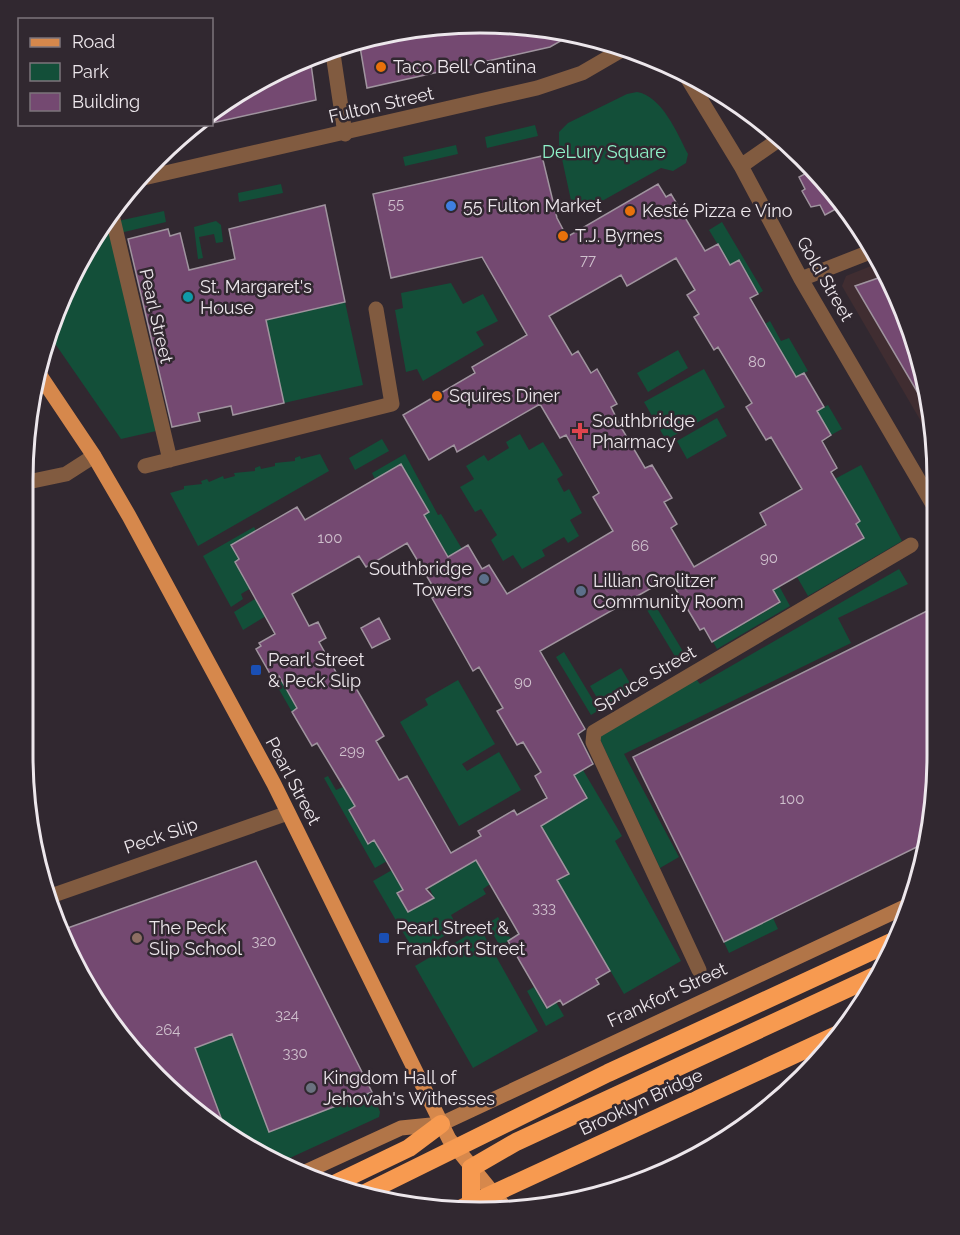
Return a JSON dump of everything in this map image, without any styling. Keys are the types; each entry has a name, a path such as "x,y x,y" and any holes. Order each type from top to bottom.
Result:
{"highway":[{"path":"373,1189 676,1041 884,945"},
{"path":"471,1202 471,1168 516,1142 866,980"},
{"name":"Brooklyn Bridge","path":"476,1202 823,1041"},
{"path":"342,1180 409,1148 441,1124"}],"main road":[{"name":"Pearl Street","path":"44,382 94,456 129,516 288,813 441,1124 471,1168 499,1201"},
{"name":"Frankfort Street","path":"312,1169 401,1128 441,1124 900,908"}],"street":[{"name":"Fulton Street","path":"154,175 345,134 548,85 582,73 615,54"},
{"path":"334,58 345,134"},
{"name":"Gold Street","path":"693,87 741,166 801,279 927,491"},
{"path":"741,166 774,143"},
{"name":"Pearl Street","path":"114,224 170,460"},
{"path":"801,279 865,254"},
{"path":"145,466 392,404 376,309"},
{"path":"33,481 66,474 94,456"},
{"name":"Spruce Street","path":"699,970 593,741 594,732 911,545"},
{"name":"Peck Slip","path":"56,894 288,813"}],"shaded area":[{"path":"872,266 881,282 912,364 923,425 842,286 846,276"}],"green space":[{"name":"DeLury Square","path":"637,92 654,100 668,117 688,154 686,163 673,171 661,168 586,210 572,205 559,145 559,132 568,123 627,94"},
{"path":"535,125 538,136 487,148 485,137"},
{"path":"456,145 458,154 405,166 403,157"},
{"path":"281,184 283,193 239,202 238,193"},
{"path":"164,211 166,222 120,233 165,429 121,439 55,343 79,282 117,219 118,221"},
{"path":"216,221 221,225 223,242 216,243 214,234 199,237 203,258 198,259 194,227"},
{"path":"722,222 763,291 758,294 739,260 730,265 709,230"},
{"path":"451,283 463,304 483,294 498,321 476,332 484,345 423,381 417,369 406,372 395,310 403,308 401,293"},
{"path":"345,302 363,385 284,403 266,320"},
{"path":"770,321 781,341 789,338 808,371 796,377 765,324"},
{"path":"678,350 688,368 648,392 637,373"},
{"path":"704,369 725,407 666,440 644,402"},
{"path":"828,405 842,429 831,435 817,411"},
{"path":"717,418 727,436 687,459 677,441"},
{"path":"520,434 529,450 543,442 563,475 557,479 564,492 569,489 582,513 570,520 579,536 568,543 564,537 542,550 545,556 522,569 513,555 503,561 491,540 497,535 481,509 475,512 460,487 474,479 466,466 484,455 488,461 509,448 506,442"},
{"path":"382,439 389,451 355,470 349,458"},
{"path":"320,454 329,471 198,546 170,493 184,489 184,486 202,484 201,481 207,479 209,482 223,476 224,479 235,476 234,473 255,471 255,468 260,466 261,469 275,466 275,463 295,461 295,458 300,456 301,459"},
{"path":"405,454 438,515 441,514 462,549 448,556 424,515 429,512 409,478 396,467 375,479 372,473"},
{"path":"861,465 902,541 808,596 797,577 864,538 856,524 860,521 840,486 835,488 831,481"},
{"path":"254,527 256,531 231,545 239,559 235,562 251,588 241,594 243,599 231,607 203,556"},
{"path":"899,569 908,584 838,618 851,643 624,754 679,857 660,868 598,735 696,679 700,684"},
{"path":"778,584 790,606 717,649 713,642 780,603 771,588"},
{"path":"261,595 271,613 243,630 234,612"},
{"path":"652,600 687,658 679,663 644,605"},
{"path":"564,652 599,710 591,715 556,657"},
{"path":"270,662 297,708 292,712 265,665"},
{"path":"621,668 634,690 603,708 590,686"},
{"path":"458,680 495,744 462,764 467,771 499,752 521,790 459,826 400,722 428,705 425,699"},
{"path":"330,763 356,779 343,787"},
{"path":"583,770 622,836 615,841 681,961 624,994 571,904 555,882 569,874 538,821 564,812 587,798 574,775"},
{"path":"328,776 336,790 343,787 355,806 349,810 368,843 374,840 387,861 375,868 324,778"},
{"path":"474,856 490,884 483,889 486,894 451,915 458,928 415,953 373,881 392,870 403,890 397,893 415,909 434,898 428,885 441,882"},
{"path":"498,917 511,939 500,946 487,924"},
{"path":"773,918 778,929 729,953 724,942"},
{"path":"480,928 538,1031 473,1068 415,966"},
{"path":"534,987 546,1008 556,1002 564,1016 546,1026 527,991"},
{"path":"232,1034 269,1132 372,1092 380,1112 379,1117 288,1159 256,1142 223,1120 195,1048"}],"building":[{"path":"451,34 509,34 561,41 550,47 367,88 360,49 364,48"},
{"path":"311,66 316,100 213,123 257,93"},
{"path":"542,156 557,218 567,237 658,184 666,197 671,194 705,251 718,244 730,265 739,260 758,294 750,298 765,324 796,377 804,373 824,407 817,411 831,435 822,441 837,468 831,472 860,521 856,524 864,538 773,590 780,602 712,642 704,628 700,630 669,578 540,651 585,729 578,734 593,764 574,775 587,798 541,826 569,874 557,880 610,971 596,979 599,984 563,1005 560,1000 547,1008 508,941 519,934 476,860 426,889 434,898 408,912 397,893 403,890 383,855 374,840 368,844 349,810 355,806 317,743 312,746 292,712 297,708 279,676 273,679 256,649 261,646 259,643 275,634 235,562 239,559 231,545 297,507 305,520 401,464 429,512 424,515 448,557 468,545 482,569 489,565 507,594 613,531 593,497 599,493 566,435 560,438 540,404 457,452 454,445 429,460 403,415 475,373 472,367 527,335 482,257 391,278 373,194","holes":["676,258 695,290 687,295 699,314 694,317 714,350 718,347 752,403 746,407 766,440 771,437 802,489 760,513 766,525 694,567 671,528 677,524 664,502 672,498 652,465 645,468 622,429 611,407 617,404 597,369 591,373 578,351 572,355 549,316 621,275 627,286","407,543 438,595 432,598 473,671 479,667 503,708 497,711 517,745 523,742 541,772 535,776 547,798 517,815 514,810 478,831 481,836 451,853 407,776 399,780 376,741 384,736 349,676 341,681 319,642 326,638 318,622 309,626 292,594 359,556 366,567"]},
{"path":"805,174 836,209 825,215 820,205 811,207 802,191 805,189 799,177"},
{"name":"St. Margaret's House","path":"325,205 345,302 266,320 284,403 233,415 231,406 198,413 200,421 172,427 128,239 168,229 170,236 180,233 189,270 235,259 229,229"},
{"path":"879,278 903,336 918,393 855,286"},
{"path":"927,611 926,784 917,847 724,942 633,757"},
{"path":"379,618 390,639 372,648 361,628"},
{"path":"256,861 372,1092 269,1132 232,1034 195,1048 222,1120 164,1071 125,1027 93,978 68,928"}],"place":[{"name":"Taco Bell Cantina","path":"381,67"},
{"name":"55 Fulton Market","path":"451,206"},
{"name":"Kesté Pizza e Vino","path":"630,211"},
{"name":"T.J. Byrnes","path":"563,236"},
{"name":"St. Margaret's House","path":"188,297"},
{"name":"Squires Diner","path":"437,396"},
{"name":"Southbridge Pharmacy","path":"580,431"},
{"name":"Southbridge Towers","path":"484,579"},
{"name":"Lillian Grolitzer Community Room","path":"581,591"},
{"name":"Pearl Street & Peck Slip","path":"256,670"},
{"name":"The Peck Slip School","path":"137,938"},
{"name":"Pearl Street & Frankfort Street","path":"384,938"},
{"name":"Kingdom Hall of Jehovah's Withesses","path":"311,1088"}]}
